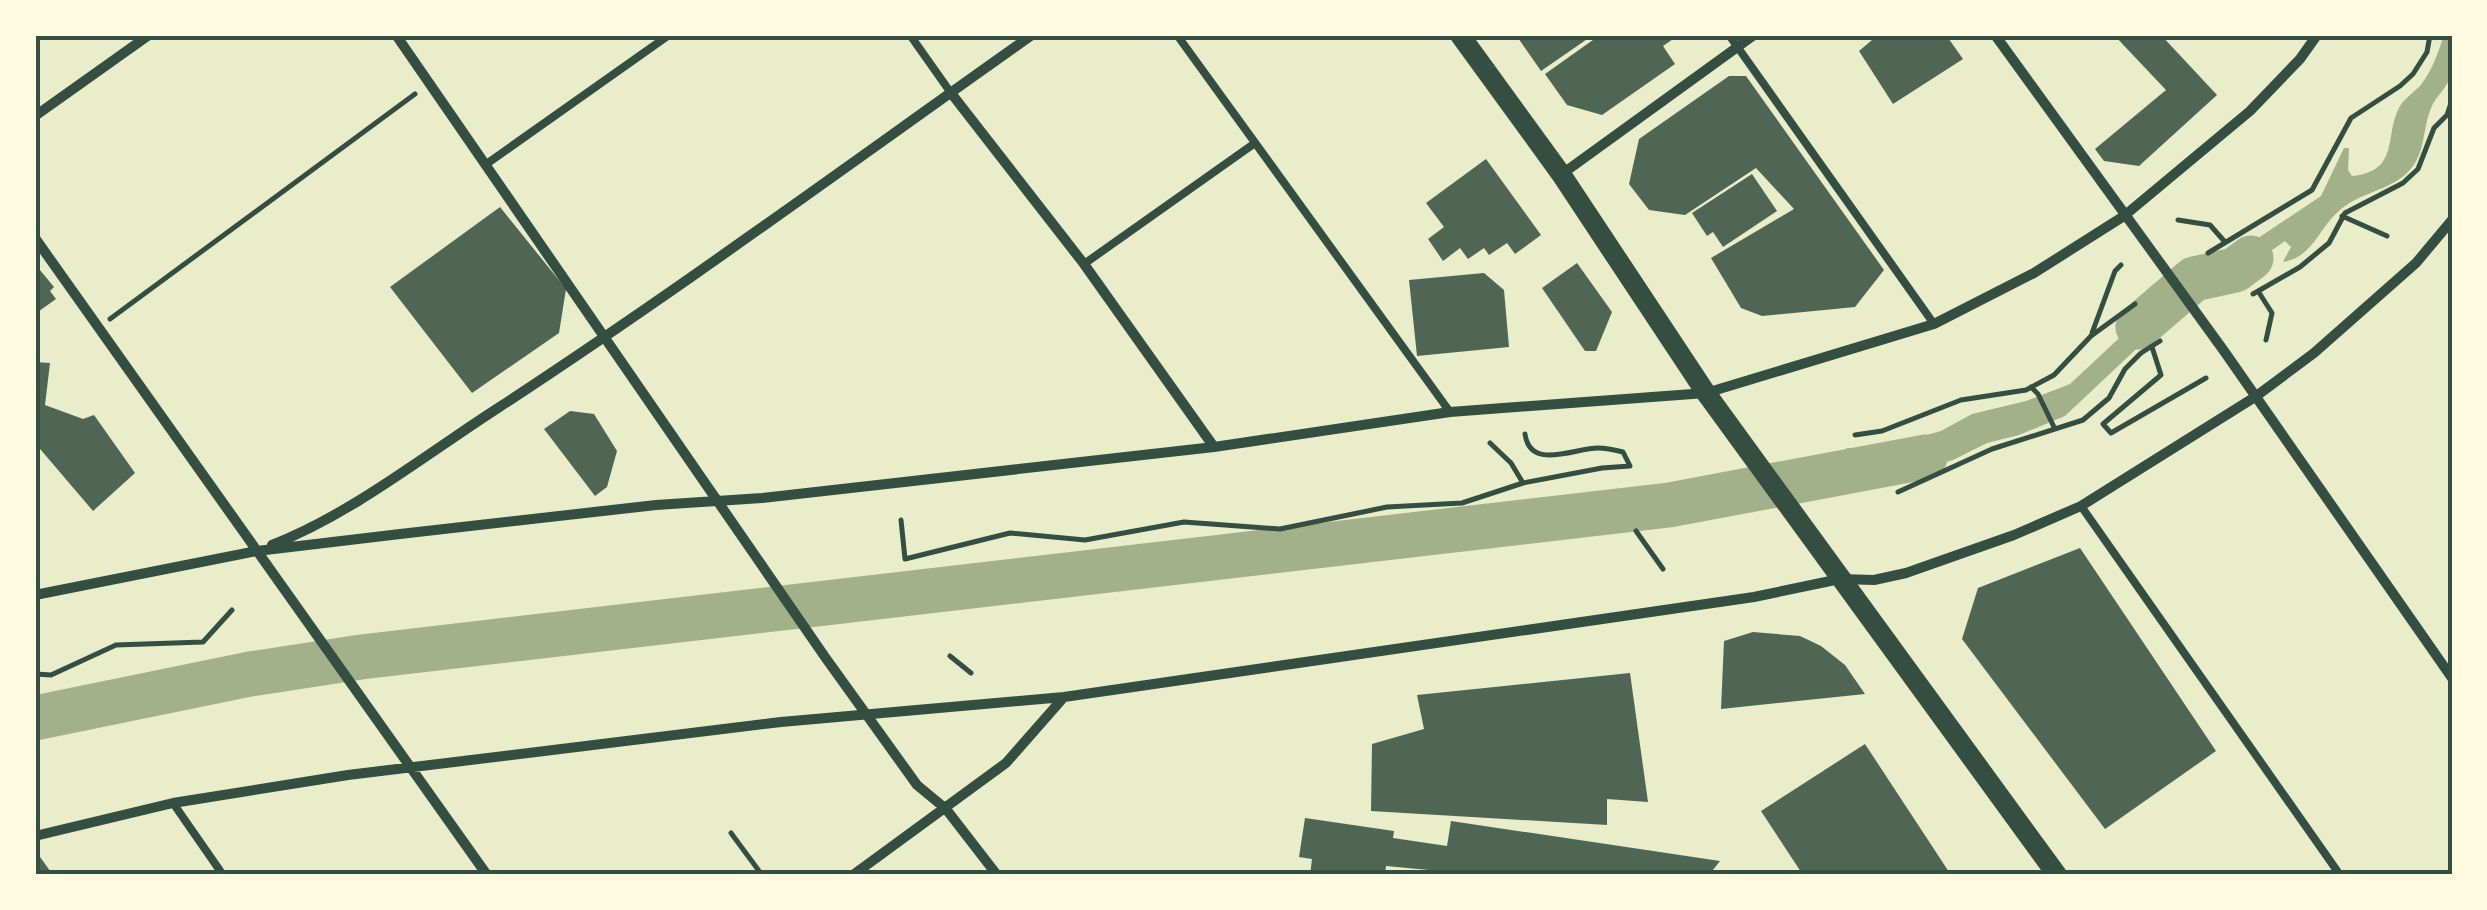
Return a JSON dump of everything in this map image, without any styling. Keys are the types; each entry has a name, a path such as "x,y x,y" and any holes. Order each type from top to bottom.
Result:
{"main road":[{"path":"1460,35 1561,174 1706,393 2057,875"}],"street":[{"path":"396,35 825,658 917,784 946,809 997,875"},
{"path":"257,551 304,532 349,506 606,338 1032,35"},
{"path":"1561,174 1754,35"},
{"path":"1995,35 2224,351 2452,678"},
{"path":"36,593 257,551 1214,446 1450,412 1706,393 1934,324 2034,273 2124,216 2250,111 2300,59 2317,35"},
{"path":"35,116 141,37"},
{"path":"950,93 1084,264 1214,446"},
{"path":"35,836 174,802 408,767 867,713 1064,696 1906,573 2081,506 2255,397 2314,352 2416,263 2452,220"},
{"path":"35,238 487,875"},
{"path":"853,875 1006,763 1064,696"}],"lane":[{"path":"486,165 669,35"},
{"path":"910,35 950,93"},
{"path":"1177,35 1450,412"},
{"path":"1729,35 1934,324"},
{"path":"1084,264 1256,142"},
{"path":"2081,506 2340,875"},
{"path":"174,802 223,875"}],"path":[{"path":"2208,253 2312,190 2351,118 2413,74 2428,52 2430,35"},
{"path":"100,327 429,83"},
{"path":"2266,340 2272,313 2256,292 2300,267 2328,243 2342,216 2403,183 2418,169 2434,128 2447,115 2452,100"},
{"path":"2342,216 2387,236"},
{"path":"2178,220 2210,224 2226,242"},
{"path":"2090,336 2115,271 2121,266"},
{"path":"1854,435 1882,431 1962,400 2031,387 2054,375 2090,336 2136,304"},
{"path":"1898,492 1992,449 2083,420 2109,398 2125,369 2160,342"},
{"path":"2152,347 2161,375 2103,424 2111,433 2206,378"},
{"path":"2031,387 2055,428"},
{"path":"900,520 905,559 1010,533 1086,540 1184,522 1280,529 1387,506 1462,503 1523,483 1630,466 1623,452 1596,448 1555,456 1534,452 1526,443 1525,434"},
{"path":"1490,442 1523,483"},
{"path":"1636,531 1664,569"},
{"path":"35,674 50,675 116,645 204,642 232,610"},
{"path":"950,656 972,672"},
{"path":"731,832 762,875"}],"shaded area":[{"path":"2444,35 2452,35 2451,74 2431,108 2413,166 2391,184 2347,205 2301,254 2283,262 2291,247 2285,241 2150,336 2065,416 1987,443 1953,460 1878,484 1846,448 1872,450 1941,431 1972,414 2026,401 2070,384 2146,313 2321,196 2344,148 2349,148 2348,170 2352,176 2379,167 2389,148 2396,114 2428,74"}],"pier":[{"path":"2208,264 2226,289 2162,333 2144,309"}],"building":[{"path":"1516,35 1593,35 1541,71"},
{"path":"1600,35 1679,35 1663,46 1675,64 1602,115 1567,105 1545,74"},
{"path":"1878,35 1946,35 1963,59 1893,104 1859,51"},
{"path":"2114,35 2161,35 2217,95 2139,166 2104,161 2095,149 2166,90"},
{"path":"1729,76 1746,76 1884,270 1855,307 1762,316 1741,308 1711,258 1794,209 1756,168 1685,215 1649,210 1629,184 1639,139"},
{"path":"1486,159 1541,235 1515,254 1507,243 1489,255 1484,248 1468,259 1460,248 1443,261 1428,239 1444,227 1426,203"},
{"path":"1752,174 1777,211 1723,247 1713,232 1707,236 1692,213"},
{"path":"500,207 566,289 559,333 472,393 390,287"},
{"path":"1577,263 1612,312 1596,351 1585,351 1542,288"},
{"path":"35,264 54,287 50,291 56,299 35,314"},
{"path":"1484,273 1504,290 1509,347 1417,356 1409,280"},
{"path":"35,362 50,363 45,405 83,419 94,415 135,473 93,511 35,443"},
{"path":"570,411 594,414 617,451 607,487 595,496 544,429"},
{"path":"2080,548 2216,751 2105,829 1962,639 1978,588"},
{"path":"1753,632 1800,636 1821,646 1845,665 1865,694 1721,709 1724,641"},
{"path":"1630,673 1648,802 1607,799 1607,825 1371,811 1372,744 1424,729 1417,695"},
{"path":"1865,744 1951,875 1803,875 1761,811"},
{"path":"1305,818 1394,831 1393,838 1447,846 1451,821 1720,861 1709,875 1429,875 1429,870 1386,866 1385,875 1310,875 1312,859 1299,857"},
{"path":"35,850 53,875 35,875"}],"waterway":[{"path":"2138,327 2194,279 2235,270 2251,258"},
{"path":"35,718 250,674 361,657 1669,505 1925,457"}]}
